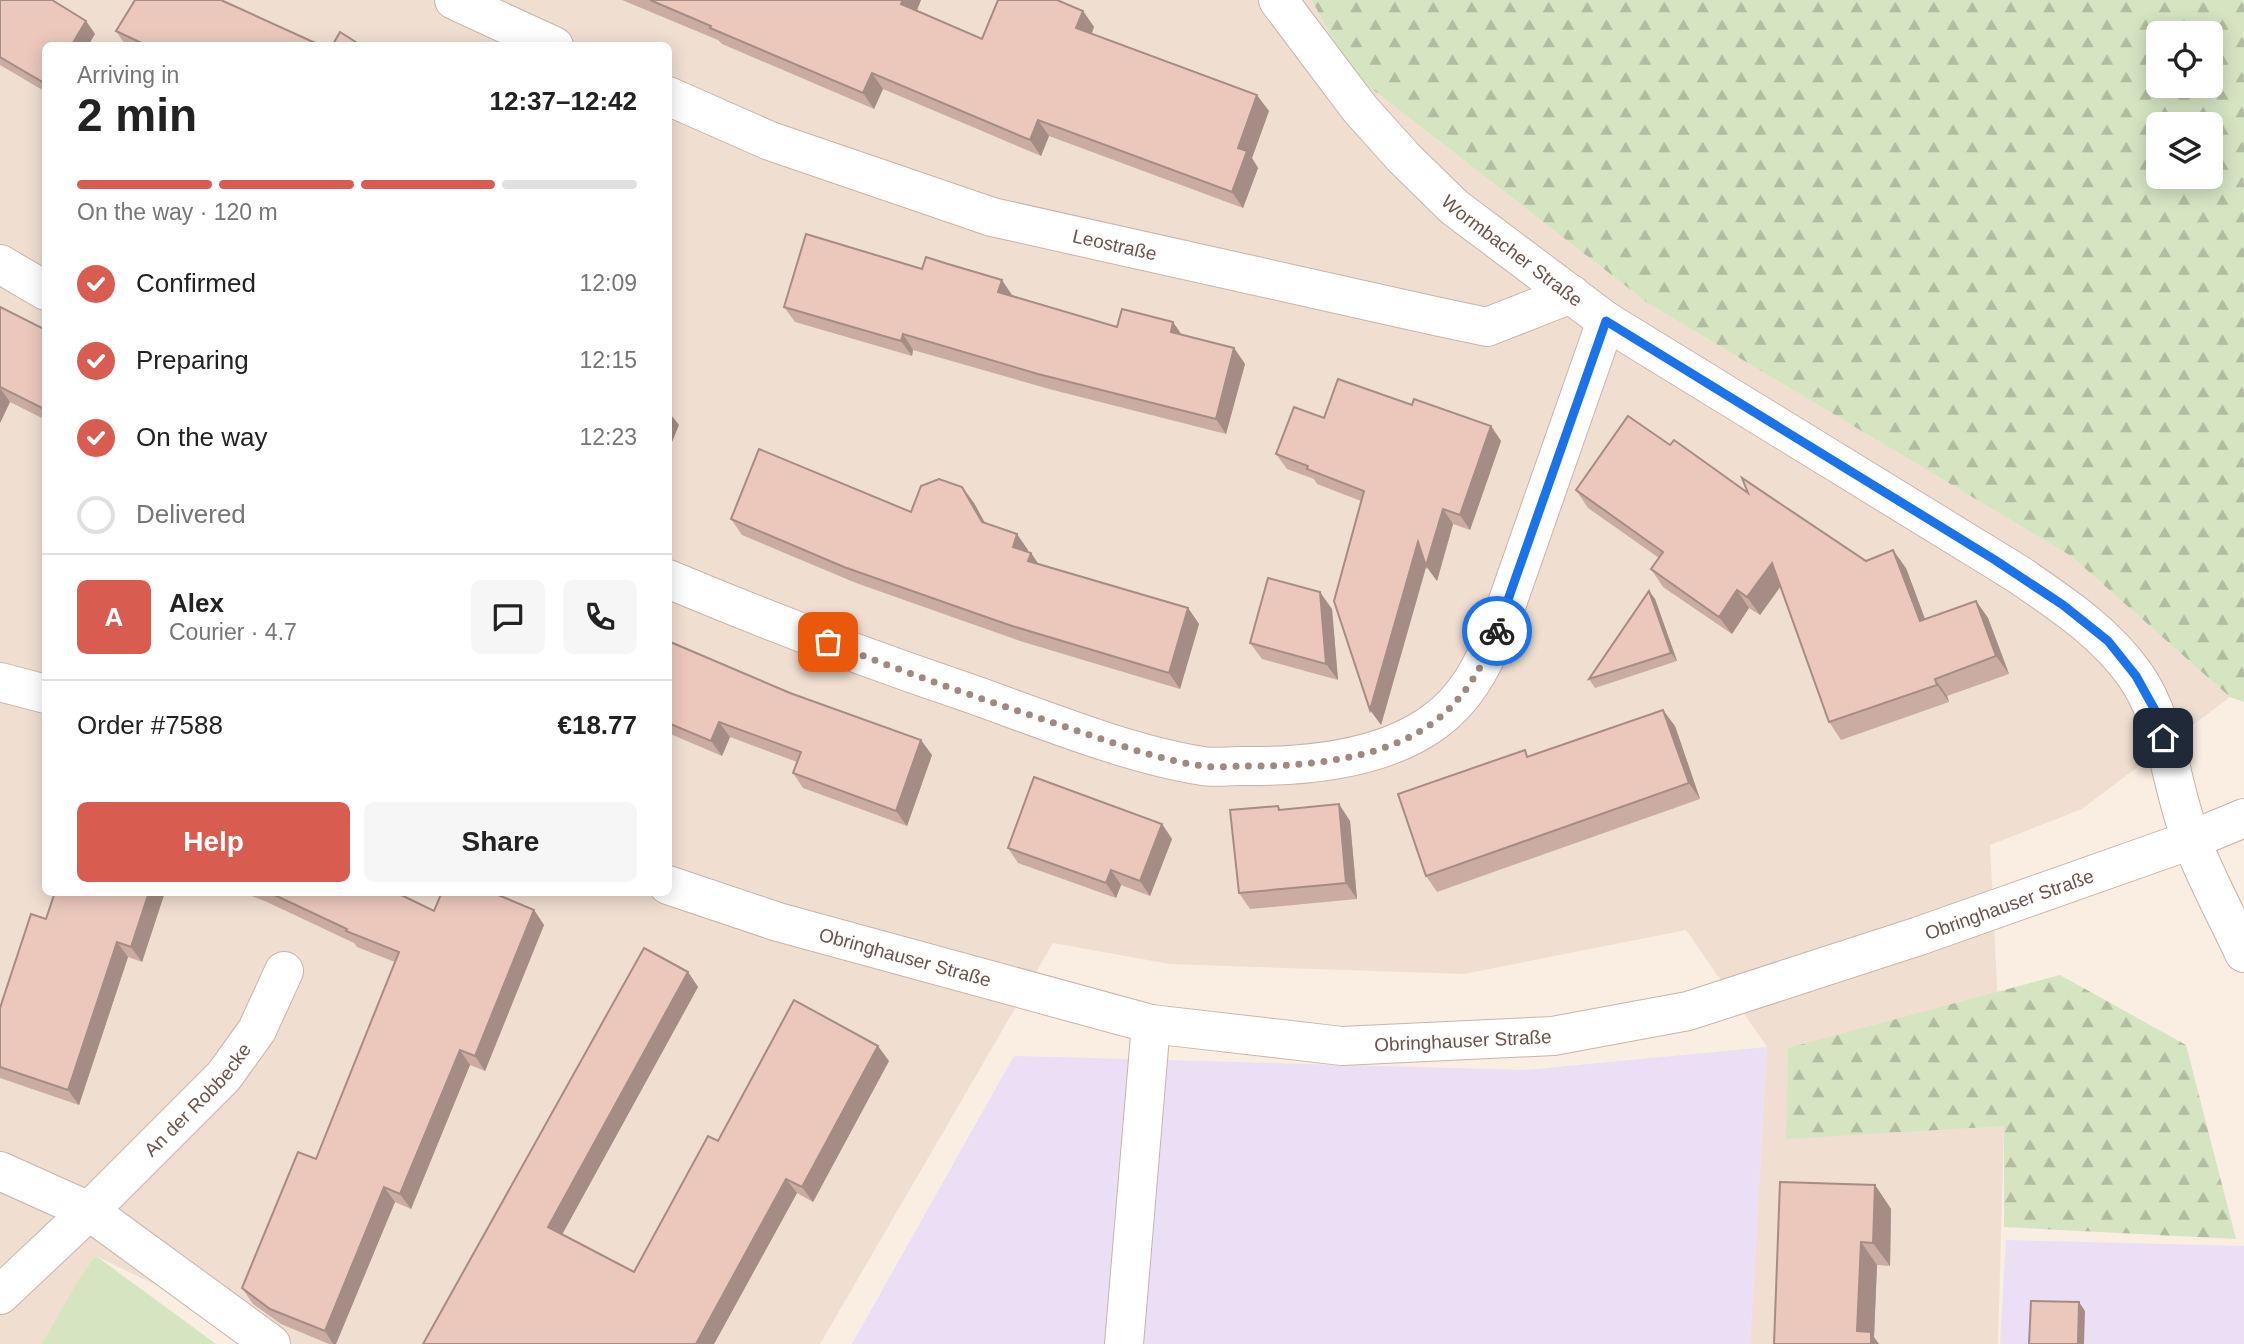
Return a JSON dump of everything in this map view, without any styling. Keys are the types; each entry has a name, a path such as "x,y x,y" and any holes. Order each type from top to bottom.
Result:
{"street":[{"path":"454,0 545,42"},
{"name":"Wormbacher Straße","path":"1278,0 1360,109 1454,207 1606,321 2018,575 2063,605 2108,641 2136,676 2156,712 2191,840 2244,953"},
{"name":"Leostraße","path":"672,98 770,141 992,217 1435,316 1487,327 1571,294"},
{"path":"0,264 42,289"},
{"path":"672,581 877,662 1063,726 1166,757 1205,766 1262,766 1320,762 1378,749 1409,737 1435,721 1460,698 1480,671 1497,632 1606,321"},
{"path":"0,682 42,693"},
{"name":"Obringhauser Straße","path":"672,886 778,922 1151,1024 1342,1046 1553,1036 1688,1011 1919,936 2191,840 2244,818"},
{"name":"An der Robbecke","path":"0,1295 89,1211 224,1076 257,1030 284,971"},
{"path":"1124,1344 1151,1024"},
{"path":"0,1171 89,1211 271,1344"}],"shaded area":[{"path":"0,0 1312,0 1349,71 1649,304 2071,556 2230,697 2082,809 1990,845 2004,1125 1998,1344 1750,1344 1767,1047 1686,930 1464,974 1170,964 1053,943 820,1344 277,1344 96,1256 44,1344 0,1344"},
{"path":"1767,1047 1750,1344 852,1344 1014,1056 1526,1070"},
{"path":"2006,1240 2244,1246 2244,1344 2000,1344"}],"green space":[{"path":"1312,0 2244,0 2244,702 2230,697 2071,556 1649,304 1349,71"},
{"path":"2060,975 2186,1045 2236,1239 2004,1227 2004,1126 1786,1139 1788,1048"},
{"path":"96,1256 216,1344 42,1344 79,1279"}],"building":[{"path":"0,0 52,0 86,21 73,42 42,42 42,82 0,57"},
{"path":"135,0 221,0 313,42 139,42 116,31"},
{"path":"650,0 903,0 901,4 982,39 998,0 1057,0 1083,11 1076,28 1257,95 1238,148 1247,151 1232,192 1038,120 1030,140 872,73 863,93"},
{"path":"340,32 356,42 334,42"},
{"path":"806,234 922,269 926,257 1002,280 998,292 1117,327 1122,309 1173,322 1171,332 1234,348 1216,419 1038,374 903,334 901,341 784,307"},
{"path":"0,307 42,328 42,408 0,387"},
{"path":"1338,379 1412,405 1414,399 1491,426 1460,515 1443,509 1426,566 1418,542 1370,710 1334,601 1364,491 1276,454 1294,407 1324,418"},
{"path":"1628,416 1670,445 1674,440 1748,493 1742,478 1866,561 1893,550 1920,621 1976,601 1996,656 1935,679 1937,685 1829,722 1772,563 1747,597 1737,590 1719,617 1651,569 1663,552 1576,490"},
{"path":"759,449 911,512 921,486 939,479 962,487 982,522 1017,534 1013,547 1031,553 1028,561 1188,608 1169,673 1009,625 844,567 731,519"},
{"path":"1268,578 1320,592 1326,664 1250,643"},
{"path":"1649,591 1671,653 1589,679"},
{"path":"672,643 790,693 921,740 896,811 793,773 801,752 719,722 711,741 672,725"},
{"path":"1663,710 1689,783 1426,876 1398,794 1525,750 1527,757"},
{"path":"1034,777 1162,824 1140,881 1111,870 1106,883 1008,848"},
{"path":"1339,804 1346,883 1239,893 1230,810 1278,806 1279,810"},
{"path":"54,896 148,896 131,947 117,942 68,1090 0,1067 0,1008 31,914 46,919"},
{"path":"277,896 403,896 434,911 440,896 501,896 534,910 475,1056 460,1050 400,1194 384,1187 325,1331 270,1309 242,1288 298,1152 316,1159 399,952 346,931 347,929"},
{"path":"644,948 688,972 548,1227 634,1272 708,1136 718,1141 794,1000 878,1046 802,1187 786,1179 696,1344 423,1344"},
{"path":"1780,1182 1875,1185 1873,1243 1861,1242 1857,1331 1871,1332 1871,1344 1774,1344"},
{"path":"2031,1301 2079,1302 2078,1344 2029,1344"}],"way so far":[{"path":"828,642 877,662 1140,751 1205,766 1262,766 1320,762 1378,749 1409,737 1435,721 1460,698 1480,671 1497,631"}],"route":[{"path":"1497,631 1606,321 1995,560 2063,605 2108,641 2136,676 2156,712 2163,738"}]}
